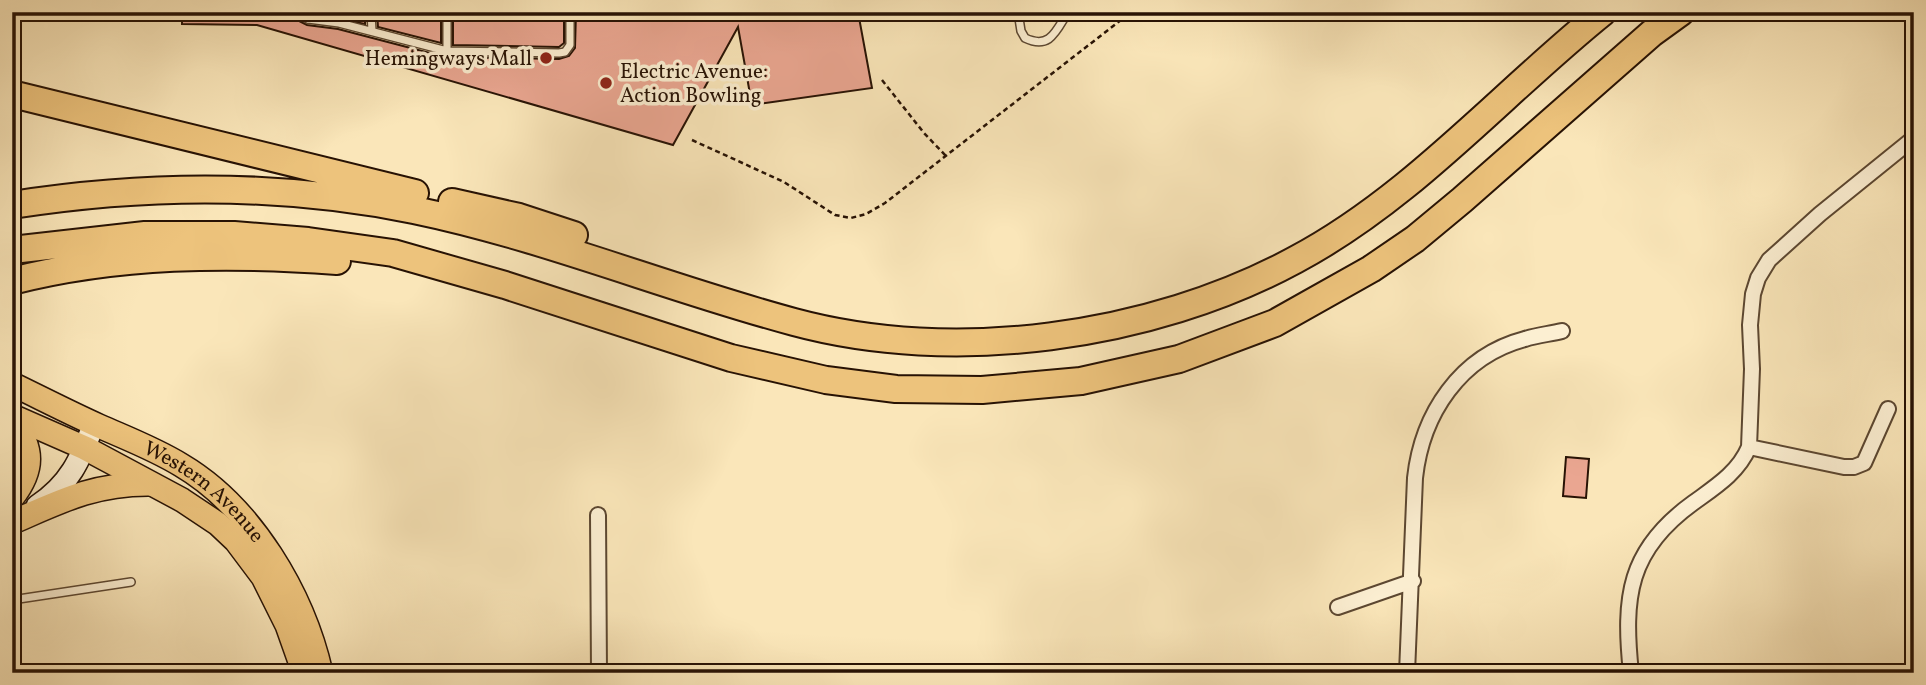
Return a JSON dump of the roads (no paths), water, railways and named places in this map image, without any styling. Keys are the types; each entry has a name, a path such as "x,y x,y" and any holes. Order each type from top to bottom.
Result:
{"highway":[{"path":"12,205 131,191 217,188 291,192 361,200 419,211 518,237 797,323 914,342 982,342 1065,335 1134,320 1253,281 1298,259 1402,188 1603,12"},
{"path":"12,250 145,235 234,235 308,241 393,253 505,285 731,358 826,380 895,389 982,390 1081,381 1179,359 1275,323 1371,269 1415,239 1652,33 1681,12"},
{"path":"12,94 316,170 519,217 724,285 914,342"},
{"path":"12,281 57,270 147,259 233,257 397,265 505,285"}],"main road":[{"name":"Western Avenue","path":"12,384 183,466 212,487 258,538 296,598 321,673"},
{"name":"Western Avenue","path":"12,418 85,448 207,515 236,541 250,558 277,602 298,651 303,673"},
{"path":"12,418 21,431 29,457 26,475 12,498"},
{"path":"13,522 58,492 72,474 94,424"},
{"path":"13,522 90,490 151,484"}],"street":[{"path":"1631,673 1631,589 1636,566 1660,531 1723,481 1744,459 1749,447 1752,369 1750,325 1753,294 1758,278 1769,260 1820,214 1914,138"},
{"path":"1407,673 1417,458 1432,416 1445,392 1465,371 1490,354 1523,339 1562,331"},
{"path":"1749,447 1844,467 1859,466 1864,463 1888,410"},
{"path":"598,515 599,673"},
{"path":"1338,607 1413,581"}],"lane":[{"path":"294,12 447,51 565,52 570,45 570,13 485,15"},
{"path":"339,12 339,23"},
{"path":"371,12 372,32"},
{"path":"447,12 447,51"},
{"path":"1018,12 1025,38 1042,43 1055,32 1068,12"},
{"path":"12,600 131,582"}],"place":[{"name":"Hemingways Mall","path":"546,58"},
{"name":"Electric Avenue: Action Bowling","path":"606,83"}]}
